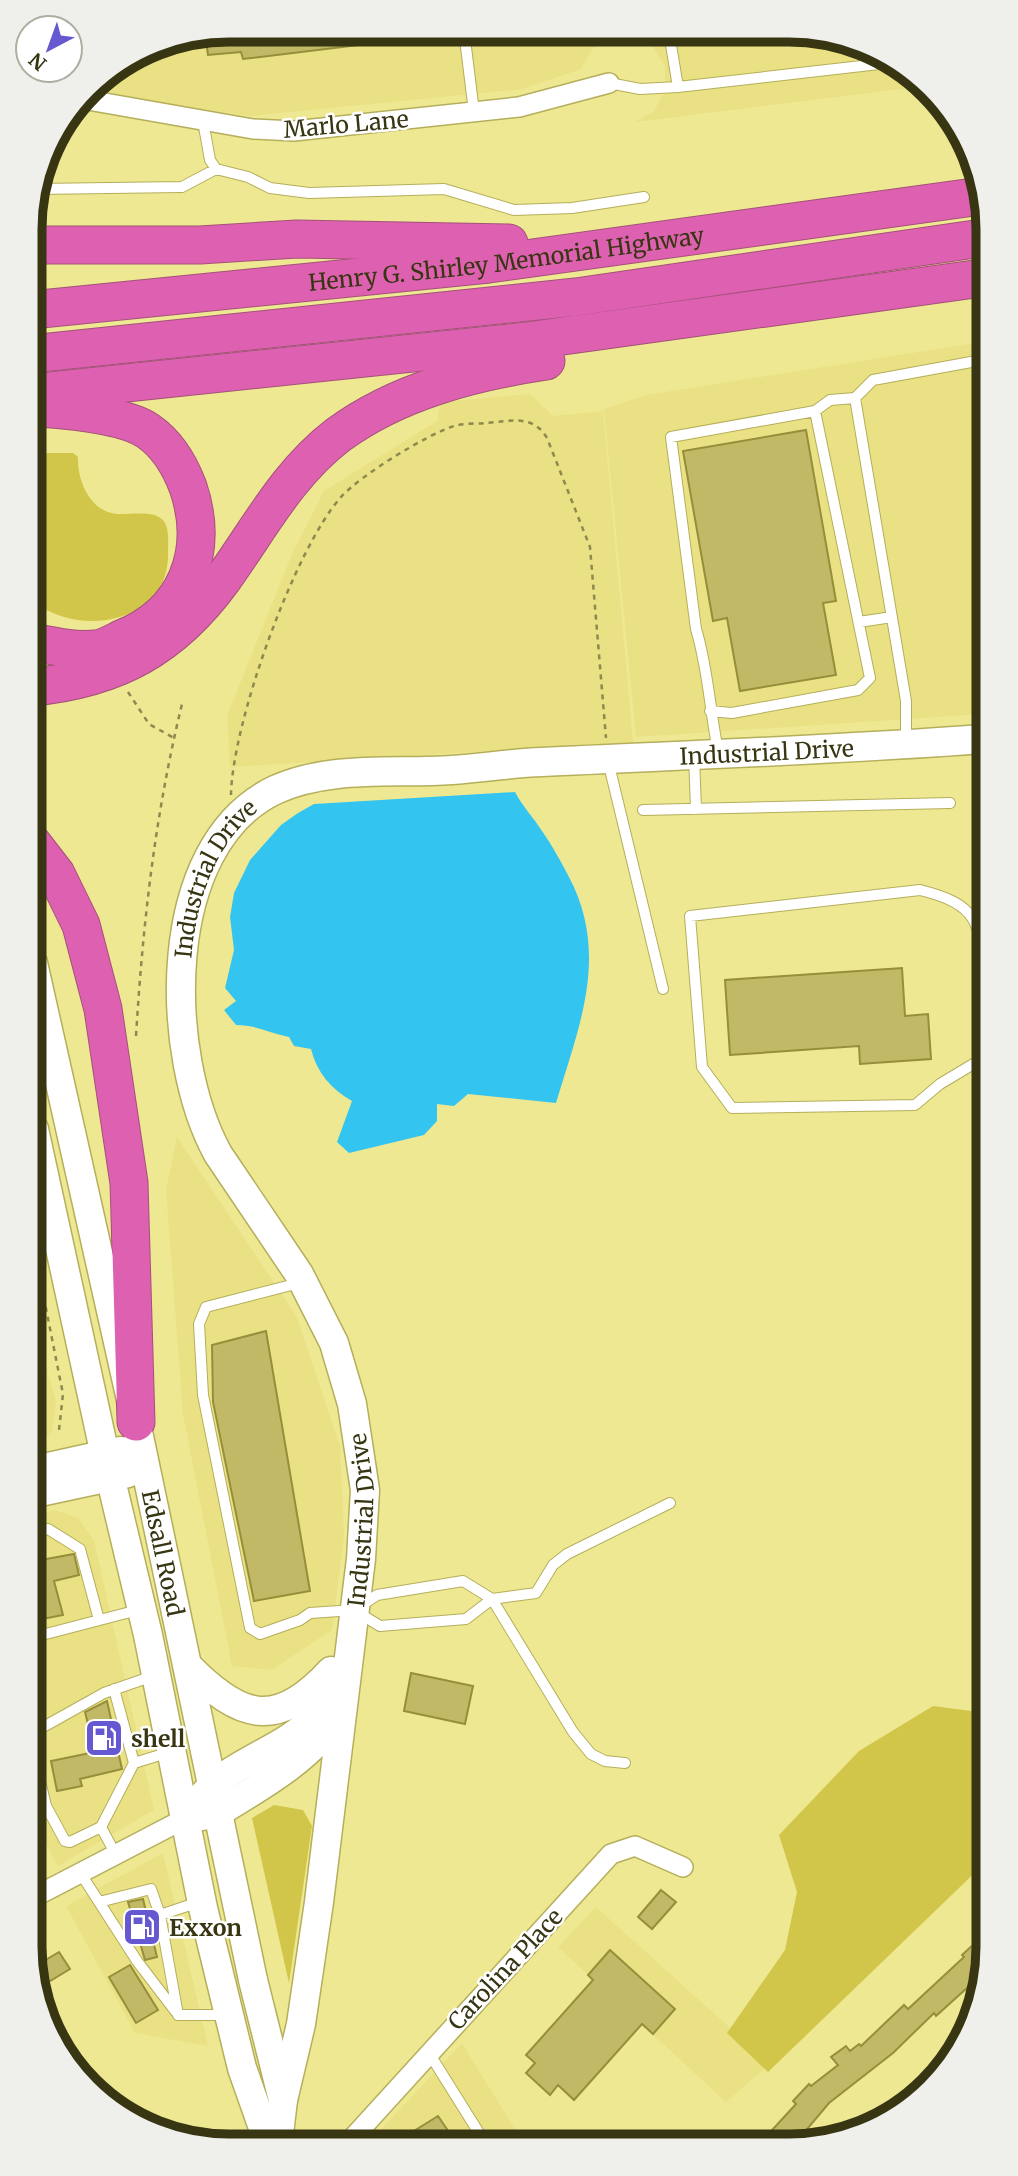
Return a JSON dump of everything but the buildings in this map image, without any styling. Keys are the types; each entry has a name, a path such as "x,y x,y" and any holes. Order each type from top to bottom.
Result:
{"highway":[{"name":"Henry G. Shirley Memorial Highway","path":"42,309 312,284 611,248 973,197"},
{"path":"42,245 200,245 296,239 379,243 486,241 611,248"},
{"path":"42,353 576,297 976,239"},
{"path":"42,392 527,341 976,279"},
{"path":"42,690 101,675 143,656 174,635 222,579 269,508 293,478 337,436 367,416 401,398 510,367 666,345 697,319"},
{"path":"42,407 93,412 147,430 180,466 196,512 196,557 177,597 161,617 140,632 97,649 63,648 42,644"},
{"path":"42,855 56,874 81,925 94,967 124,1141 130,1183 141,1446"}],"main road":[{"name":"Industrial Drive","path":"186,1818 217,1814 307,1754 326,1737 342,1713 365,1512 363,1464 352,1404 334,1343 303,1282 206,1133 191,1090 185,1044 184,957 191,904 207,857 231,822 251,805 277,790 305,780 335,775 540,762 607,749 706,756 976,740"},
{"name":"Edsall Road","path":"42,1003 141,1446 253,1980 283,2100 279,2134"},
{"name":"Edsall Road","path":"42,1170 107,1466 142,1609 202,1901 242,2068 265,2134"},
{"path":"42,1490 107,1466 141,1446"},
{"path":"42,1470 107,1466"},
{"name":"Industrial Drive","path":"186,1818 211,1786 301,1729 318,1714 349,1652"},
{"path":"188,1667 218,1696 242,1708 267,1711 288,1707 312,1692 349,1652"},
{"path":"283,2100 301,2024 342,1713"}],"street":[{"name":"Marlo Lane","path":"93,101 253,129 293,131 519,107 609,83"},
{"path":"42,1893 186,1818"},
{"name":"Carolina Place","path":"356,2134 611,1854 635,1846 683,1867"}],"lane":[{"path":"465,42 474,112"},
{"path":"670,42 678,87"},
{"path":"609,83 640,89 678,87 878,64"},
{"path":"203,121 210,160 216,169 283,190 309,193 444,189 514,210 572,208 644,197"},
{"path":"47,189 182,187 216,169"},
{"path":"696,809 706,756 710,711 671,437 816,411 830,400 855,398 873,380 976,361"},
{"path":"855,398 906,701 906,745"},
{"path":"710,711 732,713 858,690 870,678 816,411"},
{"path":"859,622 892,617"},
{"path":"607,749 663,989"},
{"path":"643,810 950,803"},
{"path":"976,926 969,910 945,896 920,890 690,916 702,1067 732,1108 915,1105 940,1084 976,1062"},
{"path":"303,1282 206,1307 199,1324 203,1395 250,1628 260,1634 300,1620 310,1613 354,1610 377,1595 463,1581 492,1599 573,1732 591,1754 605,1762 625,1763"},
{"path":"354,1610 380,1626 467,1619 492,1599 536,1593 553,1565 567,1554 670,1503"},
{"path":"42,1530 48,1529 80,1549 99,1620"},
{"path":"42,1635 142,1609"},
{"path":"42,1728 114,1689 156,1675"},
{"path":"42,1789 46,1805 65,1841 70,1842 101,1827 134,1763 114,1689"},
{"path":"134,1763 172,1752"},
{"path":"101,1827 116,1855"},
{"path":"81,1874 137,1961 178,2015"},
{"path":"99,1902 151,1889 160,1914 178,2015"},
{"path":"160,1914 202,1901"},
{"path":"178,2015 229,2015"},
{"path":"429,2053 480,2134"}],"path":[{"path":"232,771 259,667 310,542 342,496 380,465 454,426 524,419 540,427 547,438 590,547 607,749"},
{"path":"115,669 149,724 174,738"},
{"path":"135,1044 151,854 182,704"},
{"path":"42,1288 61,1383 62,1417 59,1430"}],"shaded area":[{"path":"604,42 592,49 581,69 523,89 248,116 105,94 108,87 146,61 180,48 204,44"},
{"path":"642,42 814,44 849,52 872,61 912,88 635,122 654,111 665,91 665,66 652,47"},
{"path":"976,343 976,714 636,737 604,409 646,395"},
{"path":"530,394 553,416 603,411 633,742 230,767 227,716 292,554 324,491 437,421 441,402"},
{"path":"42,453 73,453 78,457 83,485 99,507 117,514 152,514 163,520 168,538 165,576 154,595 138,609 118,618 96,621 73,619 42,606"},
{"path":"177,1137 297,1317 340,1446 344,1537 332,1630 272,1670 232,1666 183,1414 166,1190"},
{"path":"42,1350 56,1402 52,1432 42,1443"},
{"path":"55,1510 78,1518 94,1540 154,1810 58,1866 42,1837 42,1513"},
{"path":"933,1706 976,1712 976,1872 768,2072 727,2033 785,1950 797,1892 779,1835 859,1751"},
{"path":"274,1805 303,1810 312,1826 289,1983 252,1818"},
{"path":"163,1853 208,2046 135,2033 66,1906"},
{"path":"596,1907 770,2064 726,2102 558,1947"},
{"path":"462,2043 518,2134 377,2134"}],"water":[{"path":"515,792 569,877 581,906 588,934 589,962 581,1018 556,1103 468,1094 454,1106 437,1104 437,1121 424,1135 349,1153 337,1142 352,1101 326,1080 311,1049 294,1046 289,1037 236,1025 224,1010 236,1001 225,988 234,950 230,917 234,893 250,860 281,825 314,804"}],"place":[{"name":"shell","path":"104,1738"},
{"name":"Exxon","path":"142,1927"}]}
